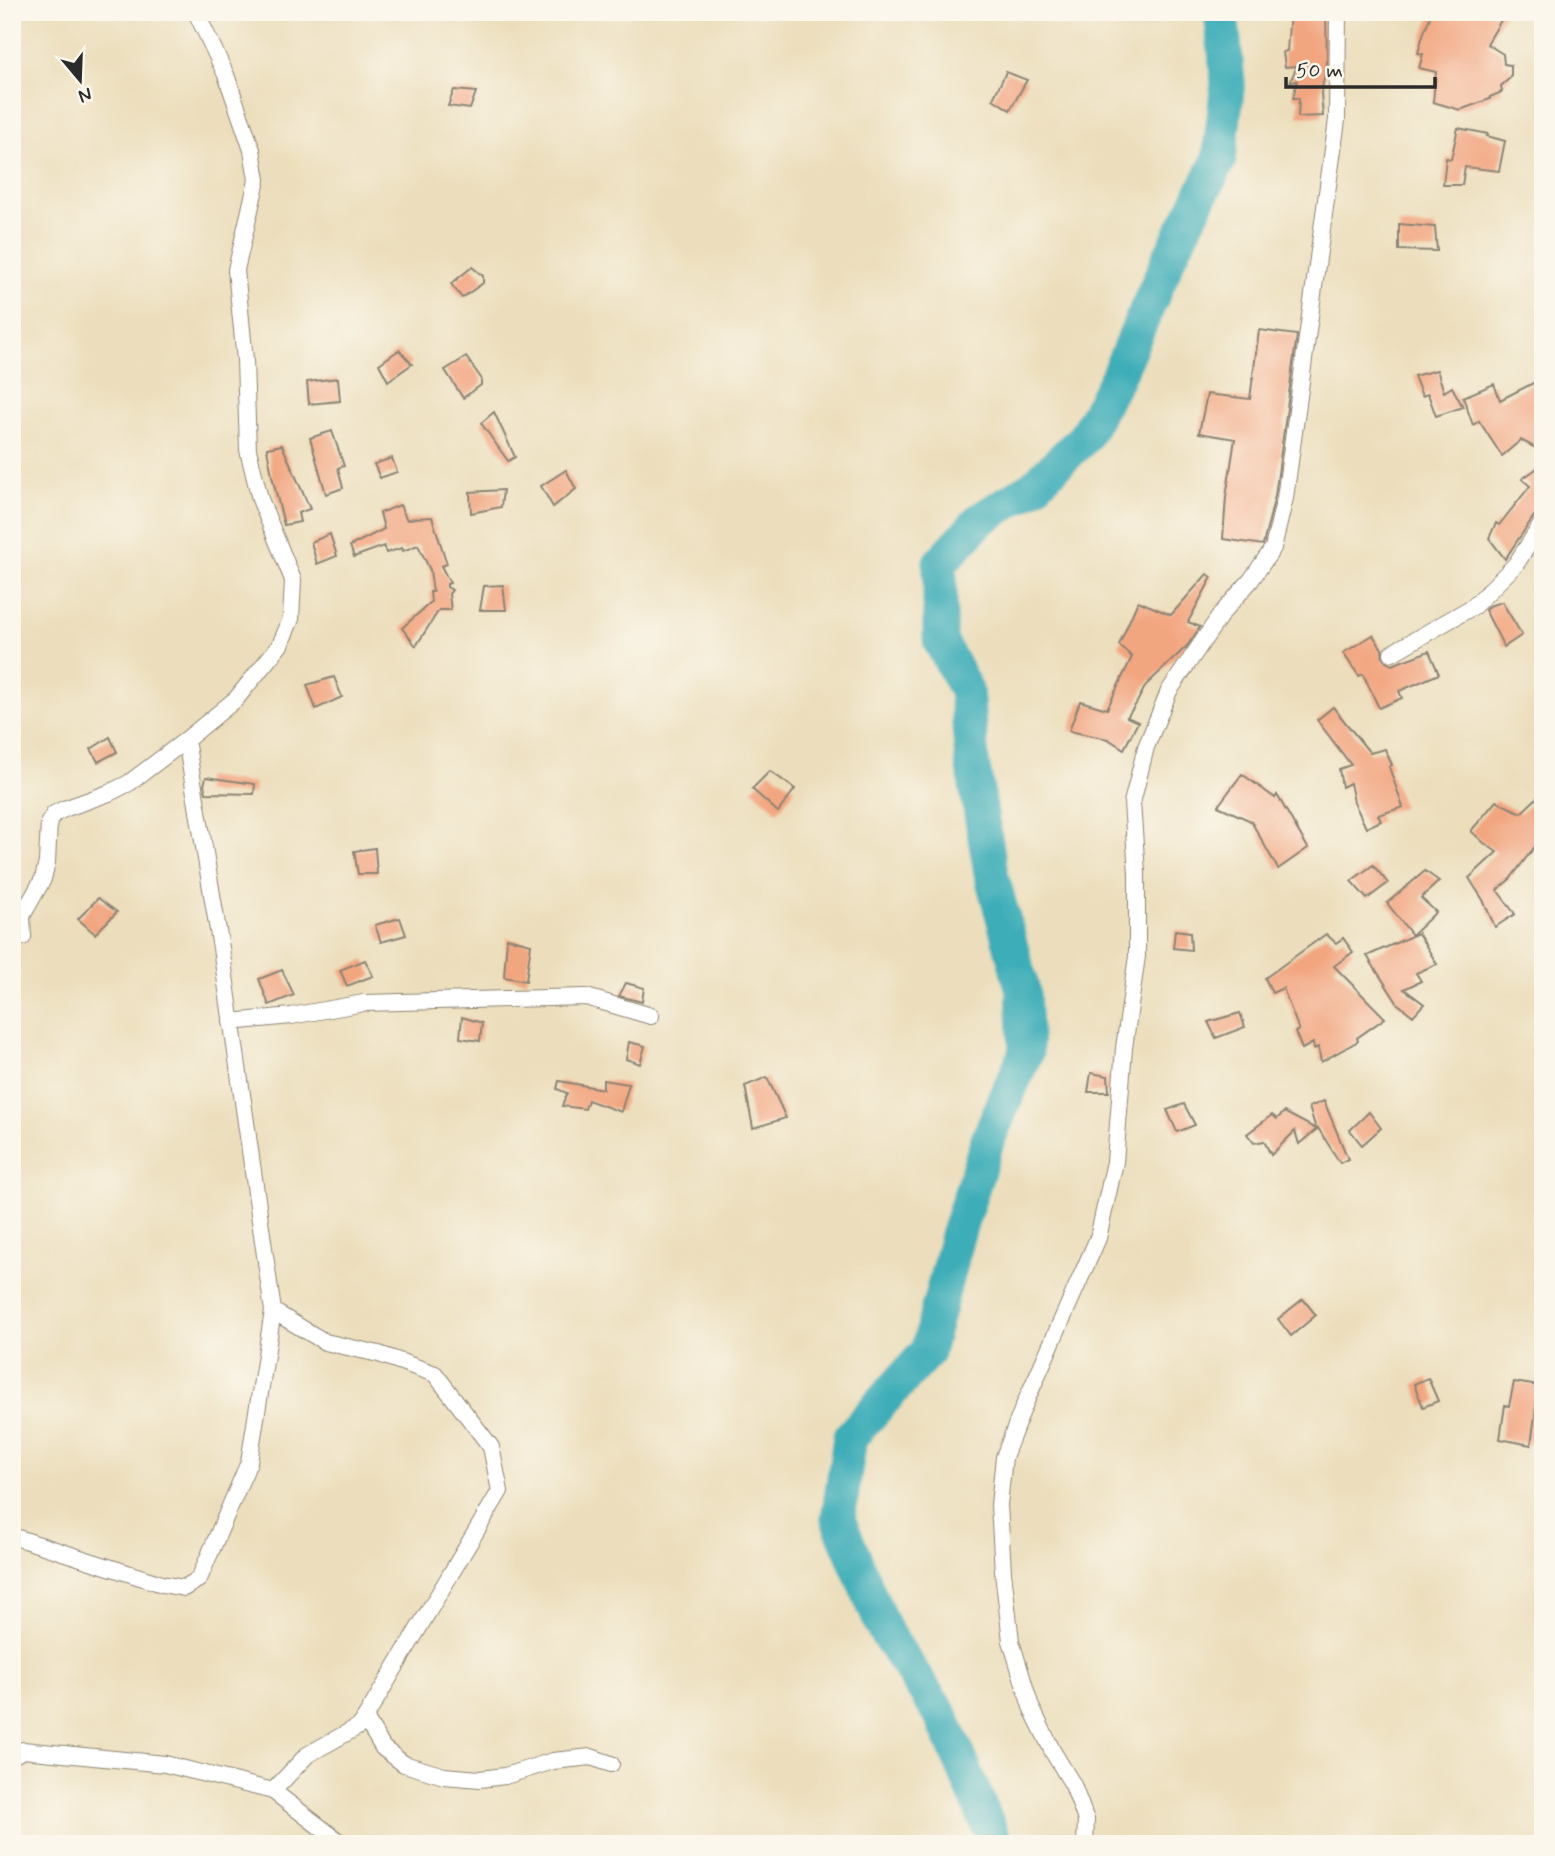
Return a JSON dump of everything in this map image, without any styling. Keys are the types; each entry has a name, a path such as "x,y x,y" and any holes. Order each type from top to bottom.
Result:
{"street":[{"path":"23,937 22,916 43,879 47,862 49,822 54,814 129,783 236,699 280,645 291,619 293,580 260,499 248,450 245,360 236,270 257,180 252,150 226,75 196,12"},
{"path":"1085,1844 1086,1820 1078,1797 1031,1707 1011,1641 999,1505 1004,1457 1098,1238 1115,1162 1124,1048 1137,956 1132,803 1146,747 1169,691 1222,613 1251,580 1273,548 1285,498 1337,120 1338,12"},
{"path":"1392,653 1475,606 1516,564 1543,522"},
{"path":"12,1536 162,1584 184,1588 199,1579 248,1462 273,1311 186,740"},
{"path":"231,1022 291,1016 364,1003 586,998 651,1016"},
{"path":"273,1311 325,1342 379,1354 435,1374 491,1447 500,1490 361,1725 307,1755 273,1791"},
{"path":"365,1718 383,1748 404,1764 444,1776 480,1779 505,1776 553,1761 591,1757 611,1764"},
{"path":"12,1756 23,1750 165,1764 273,1791 342,1844"}],"building":[{"path":"1290,12 1326,12 1327,64 1321,93 1323,116 1298,117 1299,98 1293,98 1297,81 1290,82 1297,66 1285,67 1283,52 1287,51"},
{"path":"1432,12 1506,12 1487,44 1503,54 1504,64 1511,65 1511,77 1501,86 1502,92 1460,110 1433,102 1436,72 1419,68 1423,54 1418,53"},
{"path":"1006,72 1027,80 1010,110 993,99"},
{"path":"454,90 476,92 470,109 448,106"},
{"path":"1458,128 1488,134 1487,136 1505,141 1499,171 1465,167 1462,185 1443,185 1446,158 1451,159"},
{"path":"1399,224 1435,227 1437,251 1399,250"},
{"path":"472,267 483,276 483,283 462,298 451,284"},
{"path":"1259,330 1297,335 1275,496 1263,545 1223,539 1235,439 1199,433 1207,394 1250,399"},
{"path":"399,350 412,364 388,381 379,364"},
{"path":"466,357 481,378 481,385 463,398 445,370"},
{"path":"1437,370 1444,392 1452,387 1463,407 1436,416 1428,394 1422,396 1414,376"},
{"path":"338,378 340,401 309,404 307,382"},
{"path":"1543,378 1543,452 1521,440 1502,456 1479,421 1473,425 1463,397 1494,384 1500,400"},
{"path":"494,412 515,457 508,461 481,423"},
{"path":"332,431 344,466 338,468 343,488 326,494 310,438"},
{"path":"282,445 310,509 298,513 300,522 284,525 267,448"},
{"path":"392,458 397,472 380,478 374,464"},
{"path":"1543,464 1543,512 1534,516 1505,559 1489,538 1496,523 1499,525 1530,486 1522,479"},
{"path":"566,470 576,489 553,507 541,486"},
{"path":"503,490 501,507 471,513 470,492"},
{"path":"400,505 407,520 432,517 447,564 441,566 450,583 447,587 452,590 449,594 451,610 439,610 416,646 402,628 431,602 430,592 433,592 430,570 418,545 403,551 402,548 386,553 384,546 354,557 350,546 384,529 380,513"},
{"path":"330,534 337,556 317,564 311,542"},
{"path":"1207,574 1212,577 1188,622 1200,627 1188,645 1146,685 1127,717 1138,722 1124,749 1108,739 1069,731 1080,701 1107,709 1132,657 1119,645 1138,601 1171,615"},
{"path":"503,585 506,610 480,610 484,586"},
{"path":"1502,602 1522,635 1504,647 1485,610"},
{"path":"1373,635 1386,662 1392,665 1429,651 1439,674 1399,691 1402,698 1379,708 1363,674 1359,676 1343,653"},
{"path":"334,677 342,697 316,709 307,685"},
{"path":"1333,707 1370,753 1385,749 1392,765 1389,767 1403,807 1378,815 1381,821 1366,828 1354,802 1350,783 1342,787 1339,769 1351,765 1317,720"},
{"path":"110,737 117,752 98,762 91,749"},
{"path":"770,771 795,789 778,812 752,789"},
{"path":"1242,774 1275,798 1277,795 1308,848 1278,869 1251,821 1218,806"},
{"path":"206,777 255,784 254,794 206,793"},
{"path":"1543,792 1543,836 1510,879 1497,890 1515,914 1495,927 1469,878 1497,852 1471,831 1496,801 1521,813"},
{"path":"375,848 377,874 358,874 354,851"},
{"path":"1373,865 1388,883 1367,899 1351,881"},
{"path":"1425,871 1439,881 1421,898 1436,912 1412,935 1387,903"},
{"path":"98,898 117,912 95,934 78,919"},
{"path":"400,918 406,935 381,942 375,925"},
{"path":"1175,930 1190,932 1191,950 1173,948"},
{"path":"1418,933 1437,964 1416,973 1421,981 1404,989 1424,1004 1413,1016 1398,1004 1367,956"},
{"path":"1326,934 1336,943 1343,938 1353,952 1334,966 1385,1018 1357,1038 1358,1041 1321,1062 1318,1047 1314,1049 1313,1043 1302,1049 1295,1032 1299,1030 1283,988 1272,993 1265,978"},
{"path":"507,938 531,944 526,981 504,977"},
{"path":"365,960 373,976 347,986 340,970"},
{"path":"282,970 294,995 269,1005 259,979"},
{"path":"626,983 644,988 642,1002 619,996"},
{"path":"1240,1013 1245,1027 1216,1038 1208,1022"},
{"path":"462,1017 482,1023 480,1041 460,1038"},
{"path":"629,1042 645,1046 640,1064 626,1059"},
{"path":"1091,1073 1108,1076 1109,1092 1088,1092"},
{"path":"767,1077 786,1118 753,1128 745,1086"},
{"path":"603,1080 629,1084 621,1112 588,1100 585,1109 562,1106 567,1093 557,1089 559,1081 603,1089"},
{"path":"1324,1101 1348,1159 1340,1163 1318,1128 1299,1144 1295,1131 1271,1155 1264,1141 1254,1143 1247,1134 1272,1115 1277,1119 1284,1112 1316,1129 1309,1107"},
{"path":"1184,1104 1195,1125 1177,1132 1167,1110"},
{"path":"1369,1112 1381,1128 1362,1145 1350,1130"},
{"path":"1303,1299 1316,1315 1291,1336 1278,1319"},
{"path":"1428,1378 1438,1401 1423,1407 1414,1384"},
{"path":"1514,1382 1539,1386 1531,1445 1500,1439 1505,1405 1509,1406"}],"waterway":[{"path":"996,1844 942,1717 884,1630 838,1519 850,1437 927,1352 957,1236 988,1139 1026,1052 1023,991 991,873 972,761 966,690 940,641 940,563 981,519 1033,487 1084,438 1116,379 1170,256 1219,160 1228,82 1221,12"}]}
